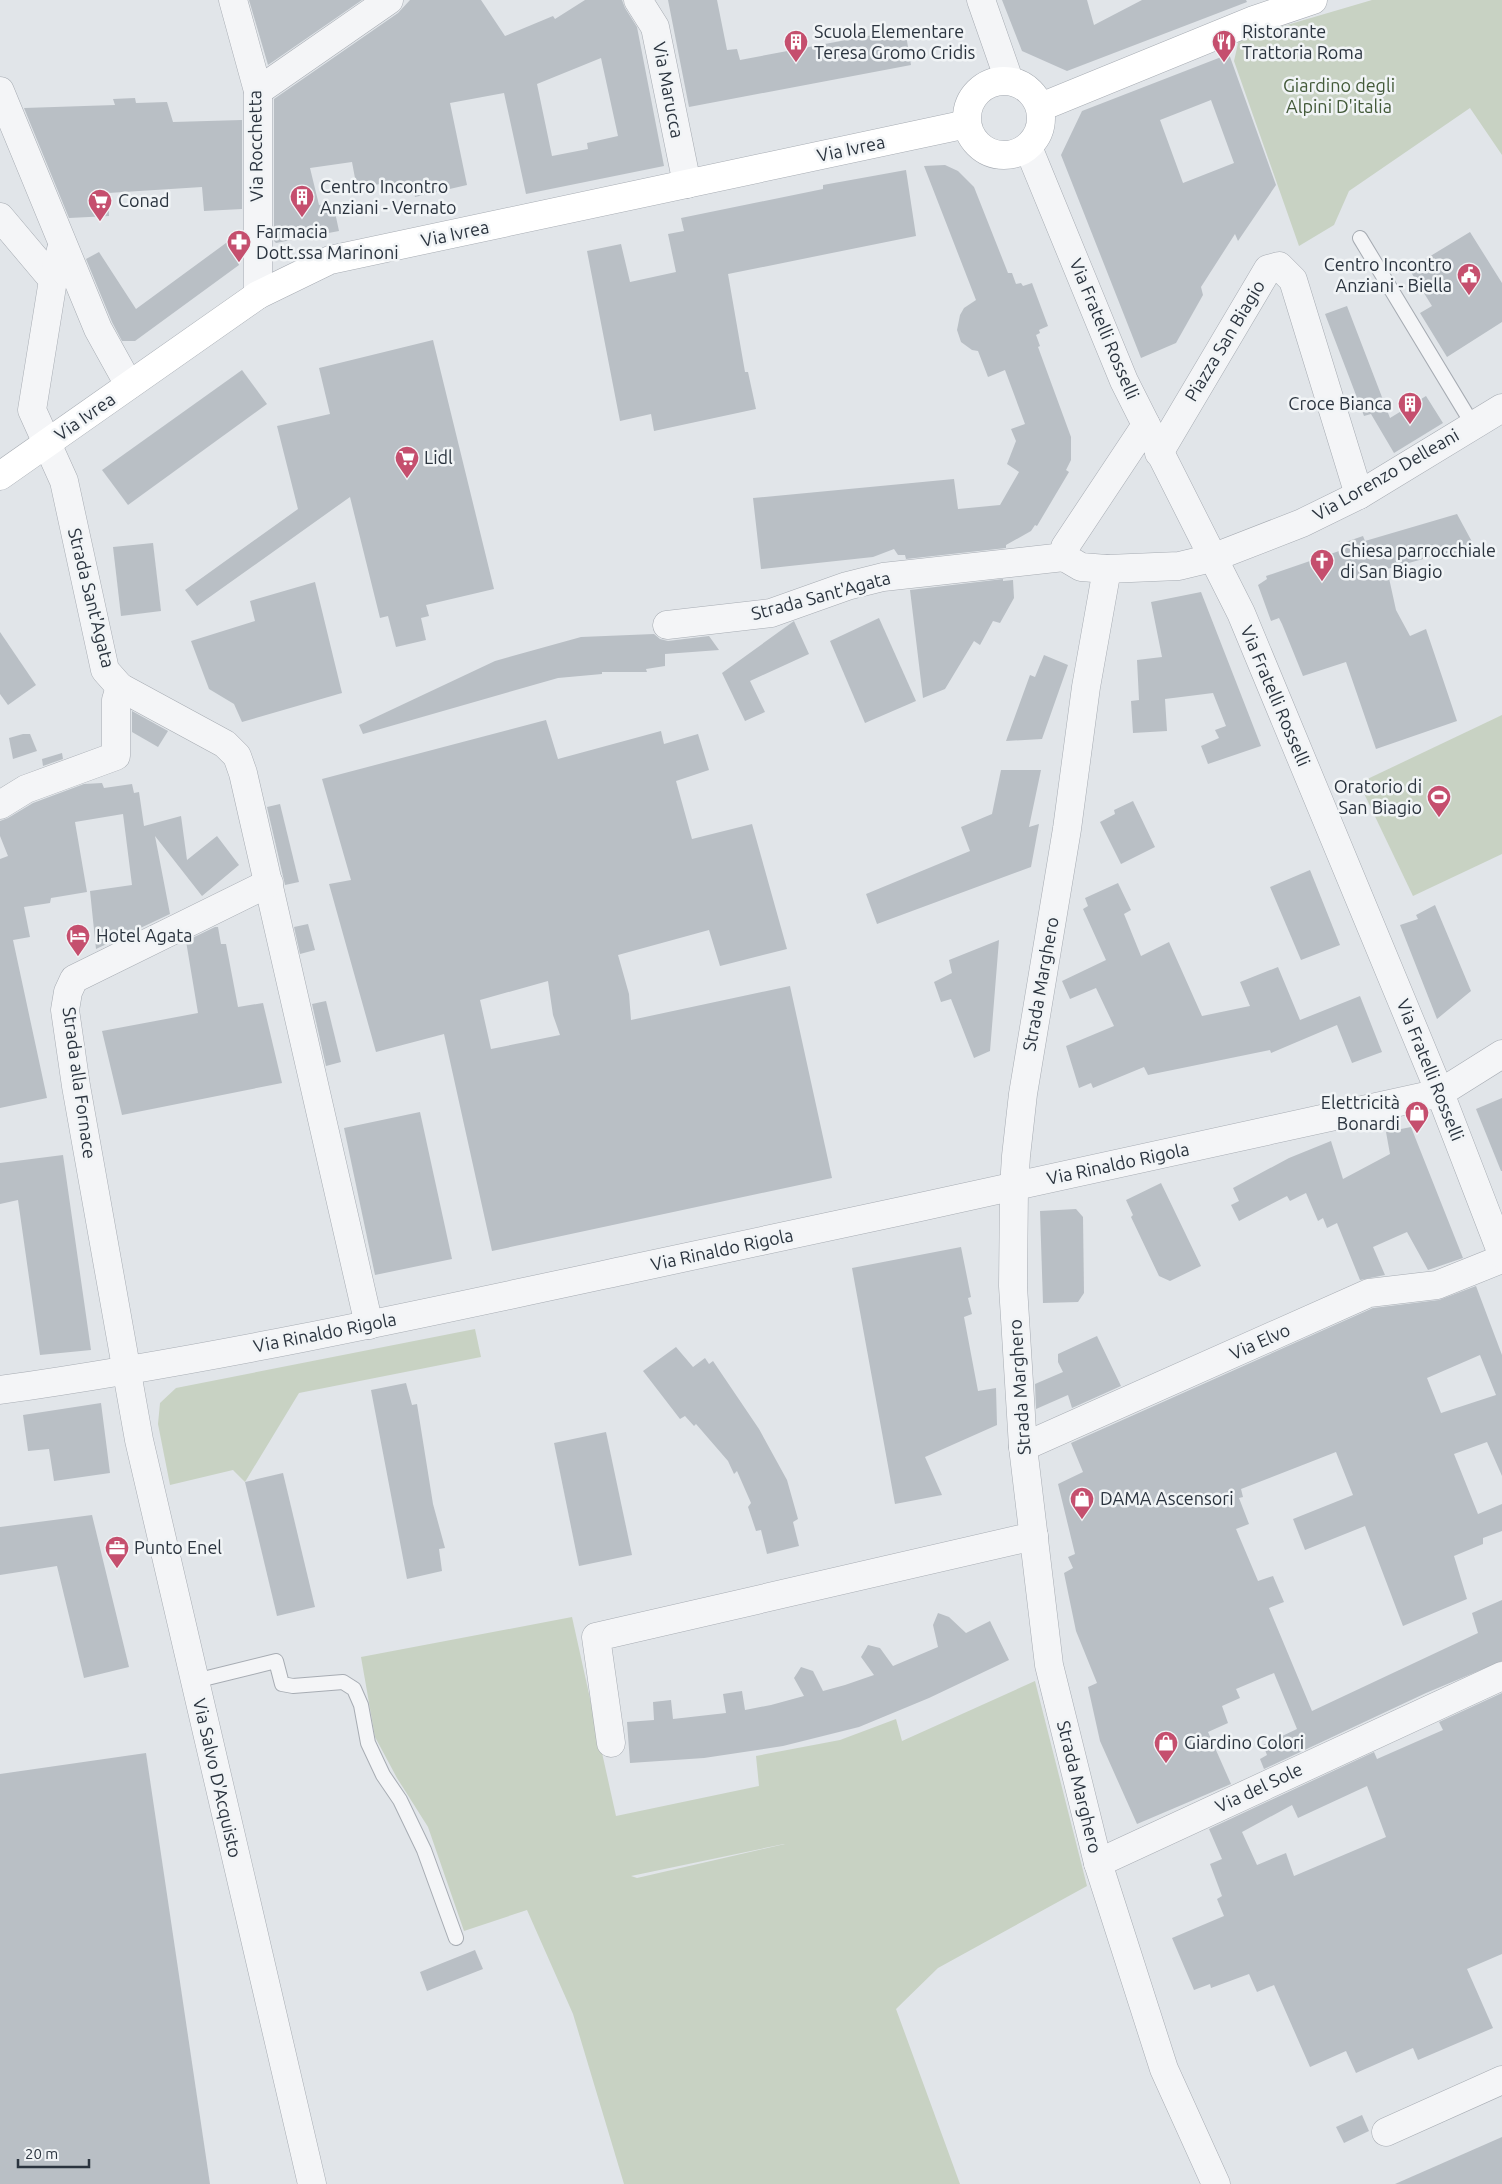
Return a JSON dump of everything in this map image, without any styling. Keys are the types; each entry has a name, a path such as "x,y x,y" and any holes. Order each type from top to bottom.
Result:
{"main road":[{"path":"1041,107 1254,20 1314,0"},
{"path":"997,80 1009,80 1021,84 1031,91 1041,107 1041,129 1028,147 1017,153 1004,156 991,153 980,146 972,136 967,124 970,103 976,93 997,80"},
{"name":"Via Ivrea","path":"0,476 258,296 330,260 967,124"}],"street":[{"name":"Via Rocchetta","path":"233,0 258,91 258,296"},
{"path":"258,91 389,0"},
{"name":"Via Marucca","path":"638,0 655,27 687,184"},
{"path":"981,0 1009,80"},
{"path":"0,91 62,246 98,329 130,385"},
{"name":"Via Fratelli Rosselli","path":"1028,147 1124,381 1241,613 1440,1093 1501,1251"},
{"path":"0,217 53,280"},
{"name":"Strada Sant'Agata","path":"62,246 53,280 50,308 32,410 64,481 105,670 120,687 225,744 237,756 243,773 269,883"},
{"name":"Piazza San Biagio","path":"1159,453 1268,269 1279,266 1293,280 1359,495"},
{"path":"50,308 98,329"},
{"name":"Via Lorenzo Delleani","path":"1064,557 1081,567 1107,569 1179,566 1212,558 1302,523 1359,495 1502,408"},
{"path":"1064,557 1065,546 1146,425"},
{"name":"Strada Sant'Agata","path":"667,625 771,613 847,586 882,577 1064,557"},
{"name":"Strada Marghero","path":"1107,569 1086,687 1067,829 1023,1094 1014,1188 1013,1286 1024,1447 1050,1665 1098,1863 1164,2069 1216,2184"},
{"path":"0,805 26,789 116,756 116,700 120,687"},
{"path":"269,883 369,1325"},
{"name":"Strada alla Fornace","path":"127,1372 76,1086 65,1010 68,992 74,979 269,883"},
{"name":"Via Rinaldo Rigola","path":"0,1390 127,1372 369,1325 1014,1188 1440,1093 1502,1054"},
{"name":"Via Elvo","path":"1024,1447 1369,1293 1437,1285 1501,1251"},
{"name":"Via Salvo D'Acquisto","path":"127,1372 139,1440 312,2184"},
{"path":"611,1743 596,1637 1034,1536"},
{"name":"Via del Sole","path":"1098,1863 1502,1676"},
{"path":"1386,2132 1502,2080"}],"lane":[{"path":"1360,238 1473,425"},
{"path":"195,1681 276,1661 282,1684 292,1686 343,1682 354,1690 361,1704 368,1743 382,1775 400,1800 424,1850 456,1938"}],"green space":[{"name":"Giardino degli Alpini D'italia","path":"1372,0 1502,0 1502,155 1470,108 1349,191 1334,225 1299,246 1234,61 1239,39"},
{"name":"Oratorio di San Biagio","path":"1502,715 1502,854 1413,896 1359,783"},
{"path":"475,1329 481,1357 299,1393 245,1482 233,1470 170,1485 158,1424 160,1403 176,1388"},
{"path":"572,1617 616,1816 759,1786 756,1756 840,1740 896,1719 902,1741 1035,1681 1087,1886 938,1968 896,2009 960,2184 624,2184 573,2014 527,1910 464,1931 428,1827 397,1778 375,1737 361,1657","holes":["785,1844 637,1878 631,1876"]}],"building":[{"path":"249,0 362,0 268,65"},
{"path":"410,0 481,0 505,36 553,16 555,19 585,0 622,0 637,27 664,166 526,194 504,93 450,103 467,185 415,197 412,185 391,189 389,182 357,189 352,162 310,168 319,205 333,203 339,231 276,243 274,241 274,99 398,13","holes":["601,58 618,136 587,143 588,149 552,156 537,84"]},
{"name":"Scuola Elementare Teresa Gromo Cridis","path":"668,0 717,0 727,50 737,49 740,60 905,29 911,65 689,107"},
{"path":"1002,0 1087,0 1094,25 1142,0 1246,0 1247,2 1067,71 1022,51"},
{"path":"1229,54 1276,185 1238,241 1235,234 1201,287 1203,295 1176,343 1141,358 1061,155 1082,111","holes":["1211,100 1234,163 1183,183 1160,120"]},
{"path":"135,98 136,103 167,102 173,122 242,120 242,209 204,211 202,187 108,193 109,216 69,218 24,108 115,105 113,99"},
{"path":"945,165 958,171 974,187 1008,273 1012,273 1016,284 1021,283 1023,286 1032,283 1048,326 1039,330 1040,333 1036,335 1040,346 1038,347 1071,437 1071,460 1066,470 1069,472 1037,526 1035,525 1031,531 1006,545 1006,548 906,559 905,555 898,555 894,549 873,557 761,569 753,498 954,479 958,509 1000,505 1019,472 1007,464 1016,441 1011,429 1025,424 1005,370 988,377 978,351 972,350 961,342 957,330 960,315 964,308 976,300 924,166"},
{"path":"906,170 916,236 728,274 745,372 748,372 756,409 654,431 651,414 620,421 587,251 621,244 630,282 676,272 668,234 684,231 681,218 823,189 823,185"},
{"path":"241,232 239,265 135,341 122,341 112,322 86,259 99,252 136,309"},
{"name":"Centro Incontro Anziani - Biella","path":"1470,232 1502,283 1502,322 1447,357 1420,313 1432,306 1409,269"},
{"path":"1347,306 1390,418 1426,396 1443,423 1394,453 1371,414 1364,416 1325,314"},
{"name":"Lidl","path":"433,340 494,589 426,605 429,616 421,618 426,640 396,647 388,616 380,618 350,497 197,606 185,590 298,509 277,426 330,414 319,368"},
{"path":"242,370 267,404 128,505 102,470"},
{"path":"1457,514 1477,551 1450,558 1441,554 1387,569 1396,610 1410,636 1426,629 1457,721 1376,749 1346,662 1303,676 1279,618 1271,621 1258,585 1267,579 1266,576 1342,550 1340,544 1363,536 1365,541"},
{"path":"153,543 161,611 121,616 113,547"},
{"path":"1003,579 1003,581 1013,580 1014,598 1000,623 993,621 980,645 974,641 945,689 923,698 910,590"},
{"path":"315,582 342,693 242,722 234,704 209,689 191,641 255,621 250,601"},
{"path":"1201,592 1261,746 1208,764 1201,746 1219,738 1215,730 1226,726 1213,693 1165,699 1167,731 1133,733 1131,701 1139,700 1137,660 1162,657 1151,602"},
{"path":"879,618 916,701 865,723 830,641"},
{"path":"794,621 809,654 750,681 765,712 745,721 722,673"},
{"path":"0,632 36,685 8,705 0,694"},
{"path":"654,634 660,639 668,641 709,636 719,650 665,654 665,666 646,669 647,672 602,672 602,674 558,678 363,734 359,725 495,661 581,637"},
{"path":"1044,655 1068,665 1042,739 1006,741 1030,675 1035,677"},
{"path":"132,711 168,731 158,747 132,732"},
{"path":"546,720 558,759 661,731 664,744 698,734 709,770 676,781 692,839 752,824 787,949 720,966 709,930 618,955 629,994 631,1020 790,986 832,1178 492,1251 444,1034 376,1052 329,884 351,880 322,779","holes":["548,981 553,1015 560,1035 491,1049 480,1000"]},
{"path":"30,734 37,751 13,759 9,738"},
{"path":"62,753 63,759 43,766 42,759"},
{"path":"1001,770 1041,770 1029,827 1039,824 1031,867 877,924 866,894 970,851 961,827 992,814"},
{"path":"102,783 104,788 132,784 134,793 139,792 144,826 181,816 187,860 217,836 239,865 202,896 155,836 170,914 96,949 90,891 132,885 123,814 75,822 87,892 51,898 50,903 24,907 30,937 13,940 47,1098 0,1108 0,859 8,856 0,836 0,821 33,803 84,784"},
{"path":"1133,801 1155,847 1121,864 1100,822 1115,814 1114,810"},
{"path":"280,804 299,882 285,885 267,807"},
{"path":"1310,870 1340,945 1301,960 1270,887"},
{"path":"1118,883 1131,910 1124,914 1141,956 1169,942 1202,1016 1250,1006 1240,982 1278,967 1300,1020 1360,996 1382,1052 1352,1063 1337,1025 1271,1053 1270,1050 1148,1075 1144,1067 1093,1088 1091,1083 1079,1088 1066,1046 1114,1026 1096,988 1070,999 1062,981 1106,960 1083,909 1088,906 1085,898"},
{"path":"1435,905 1471,991 1437,1019 1400,925 1418,919 1416,915"},
{"path":"308,924 315,950 300,954 294,927"},
{"path":"218,927 221,944 226,944 238,1007 263,1003 282,1083 122,1115 102,1031 198,1013 186,941"},
{"path":"999,940 990,1051 974,1058 951,999 941,1002 934,982 952,973 949,960"},
{"path":"326,1001 341,1062 326,1066 312,1004"},
{"path":"1502,1098 1502,1171 1501,1171 1476,1109"},
{"path":"420,1112 452,1259 375,1275 344,1128"},
{"path":"1411,1127 1463,1258 1428,1270 1407,1232 1373,1247 1385,1275 1360,1280 1337,1223 1327,1228 1323,1218 1318,1221 1306,1193 1290,1201 1287,1196 1239,1221 1231,1205 1239,1201 1233,1188 1289,1158 1331,1141 1343,1179 1390,1154 1386,1132"},
{"path":"63,1155 91,1350 40,1355 18,1200 0,1204 0,1163"},
{"path":"1161,1183 1201,1266 1170,1281 1159,1276 1131,1217 1133,1215 1126,1200"},
{"path":"1076,1209 1083,1217 1084,1293 1078,1302 1043,1303 1040,1211"},
{"path":"961,1247 971,1297 968,1298 972,1314 964,1317 978,1391 996,1388 997,1425 925,1457 942,1495 895,1504 852,1268"},
{"path":"1476,1286 1502,1355 1502,1476 1487,1442 1454,1454 1478,1514 1502,1504 1502,1531 1483,1538 1483,1544 1454,1556 1467,1599 1403,1626 1365,1526 1305,1550 1293,1519 1353,1495 1336,1452 1241,1489 1243,1497 1239,1498 1249,1524 1236,1529 1258,1581 1273,1576 1284,1602 1269,1608 1312,1711 1478,1633 1472,1613 1502,1600 1502,1661 1426,1693 1264,1769 1260,1759 1267,1755 1263,1745 1297,1729 1274,1673 1236,1689 1240,1698 1222,1706 1228,1723 1208,1732 1231,1784 1137,1824 1100,1741 1088,1687 1097,1683 1076,1631 1064,1573 1073,1568 1068,1557 1075,1554 1058,1484 1083,1472 1071,1443 1373,1308 1439,1300","holes":["1480,1355 1496,1395 1441,1413 1427,1378"]},
{"path":"1097,1336 1121,1386 1072,1408 1068,1395 1036,1409 1035,1384 1063,1372 1058,1362 1058,1354"},
{"path":"676,1347 693,1367 705,1358 709,1364 713,1361 759,1429 787,1480 798,1519 793,1522 799,1546 767,1554 761,1530 756,1531 748,1507 751,1503 737,1471 734,1474 728,1461 696,1424 694,1426 685,1416 680,1419 643,1371"},
{"path":"406,1383 412,1405 417,1404 433,1504 445,1548 439,1549 442,1571 407,1579 371,1390"},
{"path":"101,1403 110,1473 54,1481 49,1449 28,1451 23,1415"},
{"path":"606,1432 632,1555 579,1566 554,1443"},
{"path":"283,1473 315,1607 277,1616 245,1482"},
{"path":"92,1515 129,1667 84,1678 57,1566 0,1575 0,1527"},
{"path":"938,1613 949,1617 966,1633 990,1621 1009,1660 929,1698 859,1727 783,1746 704,1758 630,1763 627,1722 654,1720 653,1702 671,1700 673,1719 726,1713 723,1694 742,1691 745,1710 771,1705 804,1696 794,1678 801,1667 813,1671 823,1691 845,1685 874,1675 861,1657 868,1645 880,1648 893,1666 938,1647 933,1625"},
{"path":"1502,1693 1502,1954 1467,1969 1493,2028 1418,2060 1413,2048 1356,2073 1346,2051 1310,2067 1274,1985 1257,1992 1249,1974 1211,1988 1210,1984 1194,1990 1172,1938 1224,1916 1217,1899 1222,1896 1210,1864 1222,1859 1209,1829 1374,1752 1377,1759 1443,1730 1439,1722","holes":["1367,1786 1386,1837 1294,1876 1286,1853 1257,1865 1242,1832 1292,1805 1298,1818"]},
{"path":"146,1753 210,2184 0,2184 0,1774"},
{"path":"475,1950 483,1969 427,1991 420,1972"},
{"path":"1362,2115 1369,2131 1344,2143 1336,2127"},
{"path":"1502,2137 1502,2184 1395,2184"}],"place":[{"name":"Scuola Elementare Teresa Gromo Cridis","path":"796,63"},
{"name":"Ristorante Trattoria Roma","path":"1224,63"},
{"name":"Centro Incontro Anziani - Vernato","path":"302,218"},
{"name":"Conad","path":"100,222"},
{"name":"Farmacia Dott.ssa Marinoni","path":"239,263"},
{"name":"Centro Incontro Anziani - Biella","path":"1469,296"},
{"name":"Croce Bianca","path":"1410,425"},
{"name":"Lidl","path":"407,479"},
{"name":"Chiesa parrocchiale di San Biagio","path":"1322,582"},
{"name":"Oratorio di San Biagio","path":"1439,818"},
{"name":"Hotel Agata","path":"78,957"},
{"name":"Elettricità Bonardi","path":"1417,1134"},
{"name":"DAMA Ascensori","path":"1082,1520"},
{"name":"Punto Enel","path":"117,1569"},
{"name":"Giardino Colori","path":"1166,1764"}]}
